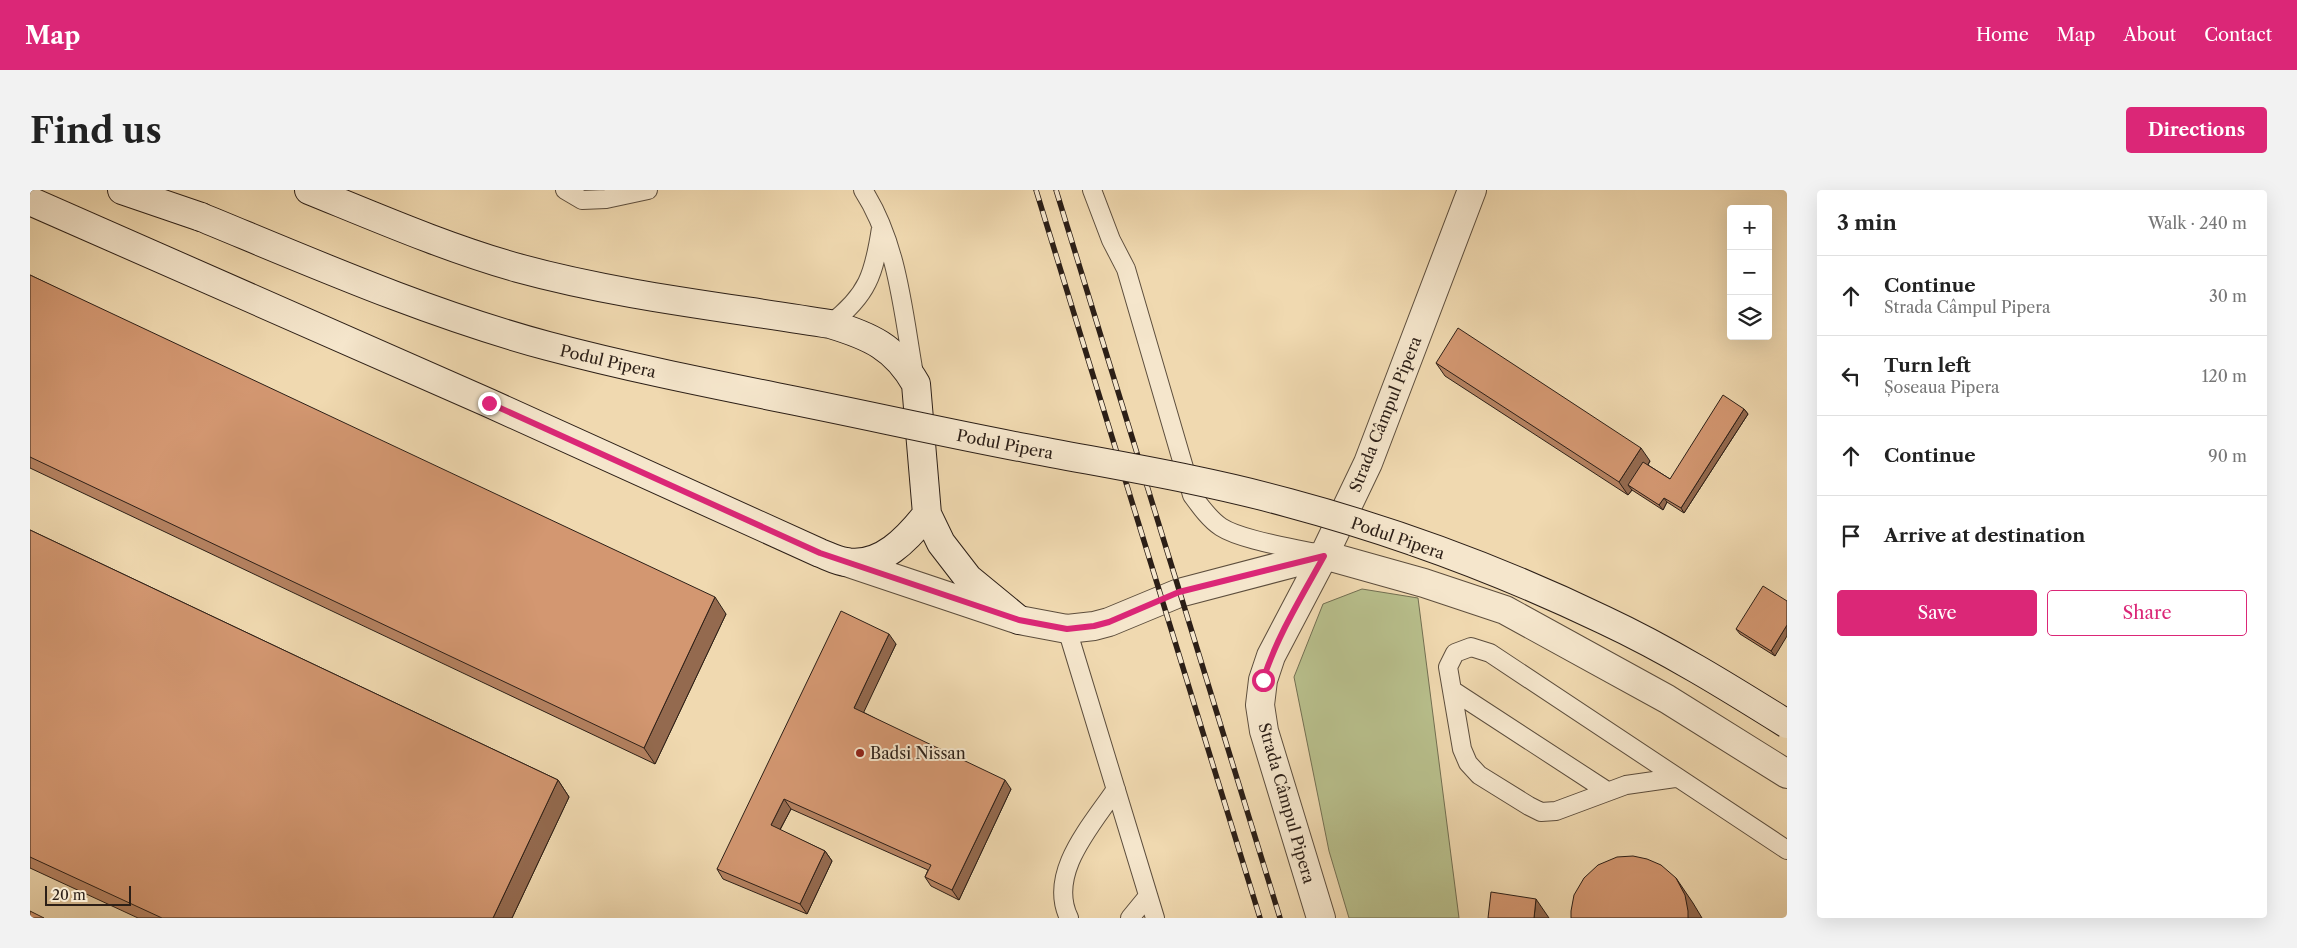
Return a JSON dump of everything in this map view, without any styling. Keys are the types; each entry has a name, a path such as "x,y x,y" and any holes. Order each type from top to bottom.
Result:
{"main road":[{"path":"122,190 201,217"},
{"path":"144,190 201,217"},
{"path":"309,190 413,233 518,268 623,291 830,324 856,331 886,347 909,372 916,384 926,514 941,543 968,578 1019,620"},
{"name":"Strada Câmpul Pipera","path":"1321,918 1271,755 1260,705 1263,680 1270,656 1324,556 1368,463 1472,190"},
{"path":"30,201 489,403 820,553 1019,620 1067,629 1094,626 1109,622 1179,592 1324,556 1424,583 1505,610 1666,699 1787,774"},
{"name":"Podul Pipera","path":"201,217 396,297 545,346 632,367 1288,502 1381,531 1459,558 1605,620 1690,665 1787,724"},
{"path":"846,562 864,561 891,551 910,535 926,514"}],"lane":[{"path":"565,190 582,200 606,199 648,190"},
{"path":"863,190 882,225 895,269 916,384"},
{"path":"1092,190 1104,224 1126,269 1192,494 1206,514 1221,527 1238,534 1324,556"},
{"path":"830,324 859,299 865,288 876,260 882,225"},
{"path":"1067,629 1155,918"},
{"path":"1675,778 1626,785 1556,811 1542,812 1479,775 1468,763 1462,749 1448,667 1455,654 1471,647 1490,653 1675,778 1787,850"},
{"path":"1452,690 1607,791"},
{"path":"1069,918 1065,909 1062,891 1064,878 1084,835 1116,789"},
{"path":"1130,918 1148,896"}],"green space":[{"path":"1362,589 1418,598 1459,918 1349,918 1329,851 1294,677 1323,604"}],"building":[{"path":"30,275 715,597 644,748 30,457"},
{"path":"1458,328 1641,448 1619,482 1436,363"},
{"path":"1723,395 1744,409 1681,508 1664,498 1659,505 1628,485 1643,462 1670,479"},
{"path":"30,530 558,780 493,918 162,918 30,857"},
{"path":"1763,586 1787,601 1787,625 1771,651 1736,629"},
{"name":"Badsi Nissan","path":"841,611 889,634 854,708 1005,780 952,890 925,877 931,865 784,799 771,825 825,851 800,904 717,869"},
{"path":"1633,856 1661,865 1676,878 1685,895 1688,918 1571,918 1574,895 1584,878 1598,865 1617,857"},
{"path":"1491,892 1536,899 1534,918 1488,918"},
{"path":"30,911 44,918 30,918"}],"railway":[{"path":"1036,190 1260,918"},
{"path":"1056,190 1280,918"}],"place":[{"name":"Badsi Nissan","path":"860,753"}],"route":[{"path":"489,403 820,553 1019,620 1067,629 1079,629 1109,622 1179,592 1324,556 1283,629 1270,656 1263,680"}]}
